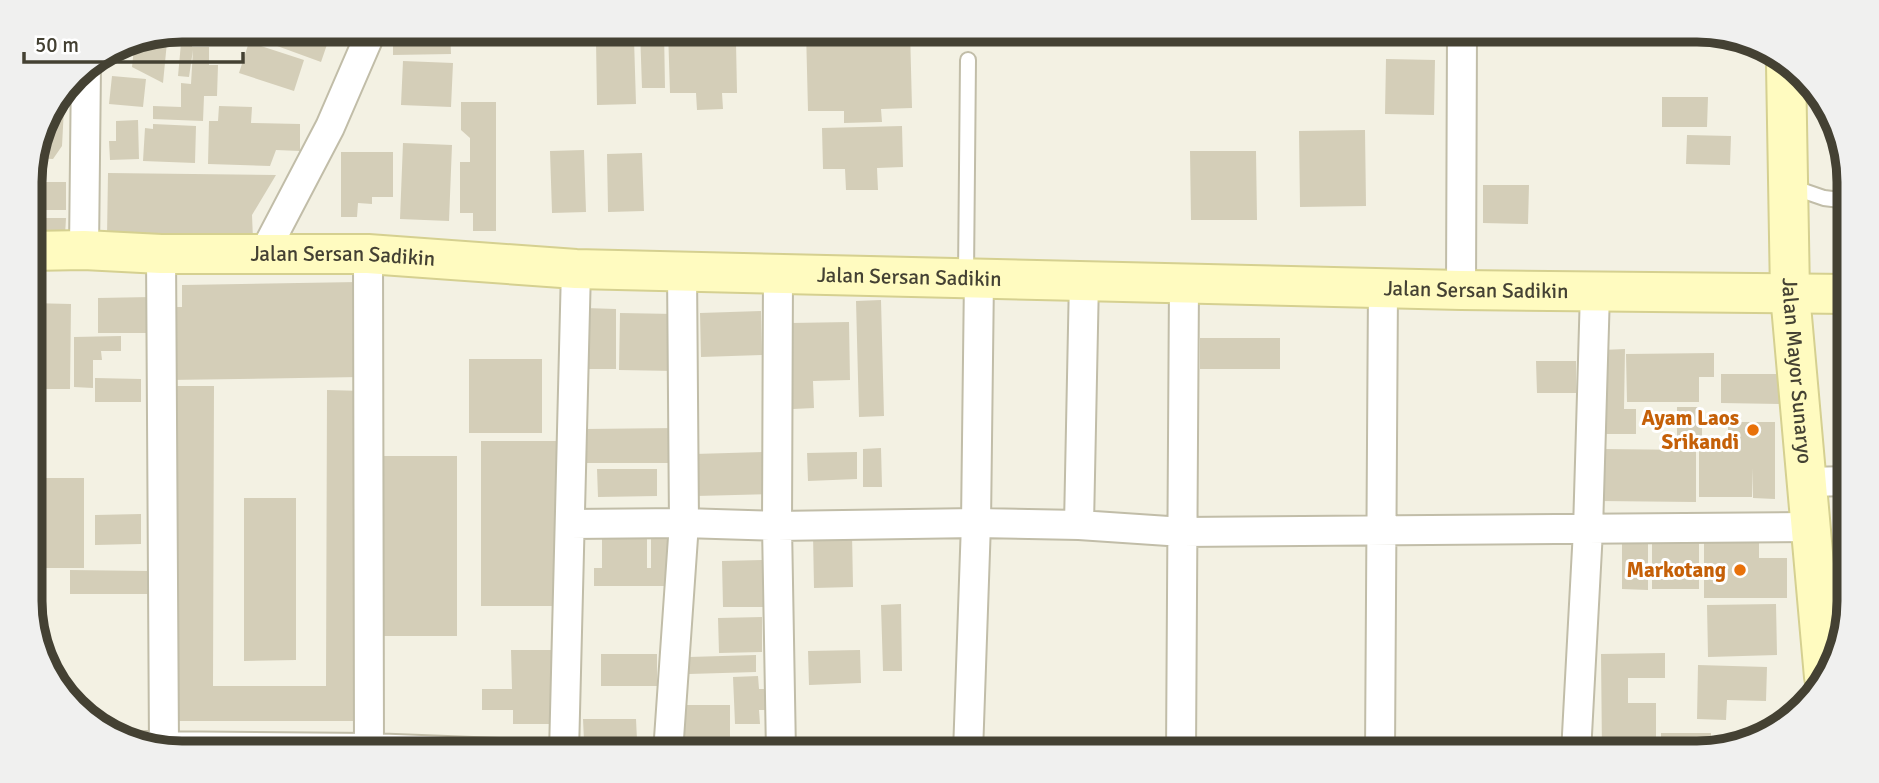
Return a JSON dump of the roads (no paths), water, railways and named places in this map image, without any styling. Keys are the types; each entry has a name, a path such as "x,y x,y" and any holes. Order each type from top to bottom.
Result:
{"main road":[{"name":"Jalan Mayor Sunaryo","path":"1786,75 1790,293 1823,663"},
{"name":"Jalan Sersan Sadikin","path":"42,251 368,254 576,269 1461,290 1837,294"}],"street":[{"path":"263,255 330,127 367,42"},
{"path":"1461,290 1462,42"},
{"path":"84,250 86,81"},
{"path":"154,738 161,254"},
{"path":"368,254 369,741"},
{"path":"564,741 576,269"},
{"path":"669,741 684,523 682,270"},
{"path":"778,273 777,526 781,741"},
{"path":"968,741 976,523 972,277"},
{"path":"1079,525 1084,279"},
{"path":"1181,741 1184,283"},
{"path":"1380,741 1383,288"},
{"path":"1577,741 1588,530 1595,292"},
{"path":"1807,482 1837,481"},
{"path":"570,524 684,523 777,526 976,523 1079,525 1184,532 1810,527"}],"lane":[{"path":"968,60 972,277"},
{"path":"1788,186 1837,200"}],"place":[{"name":"Ayam Laos Srikandi","path":"1753,430"},
{"name":"Markotang","path":"1740,570"}]}
